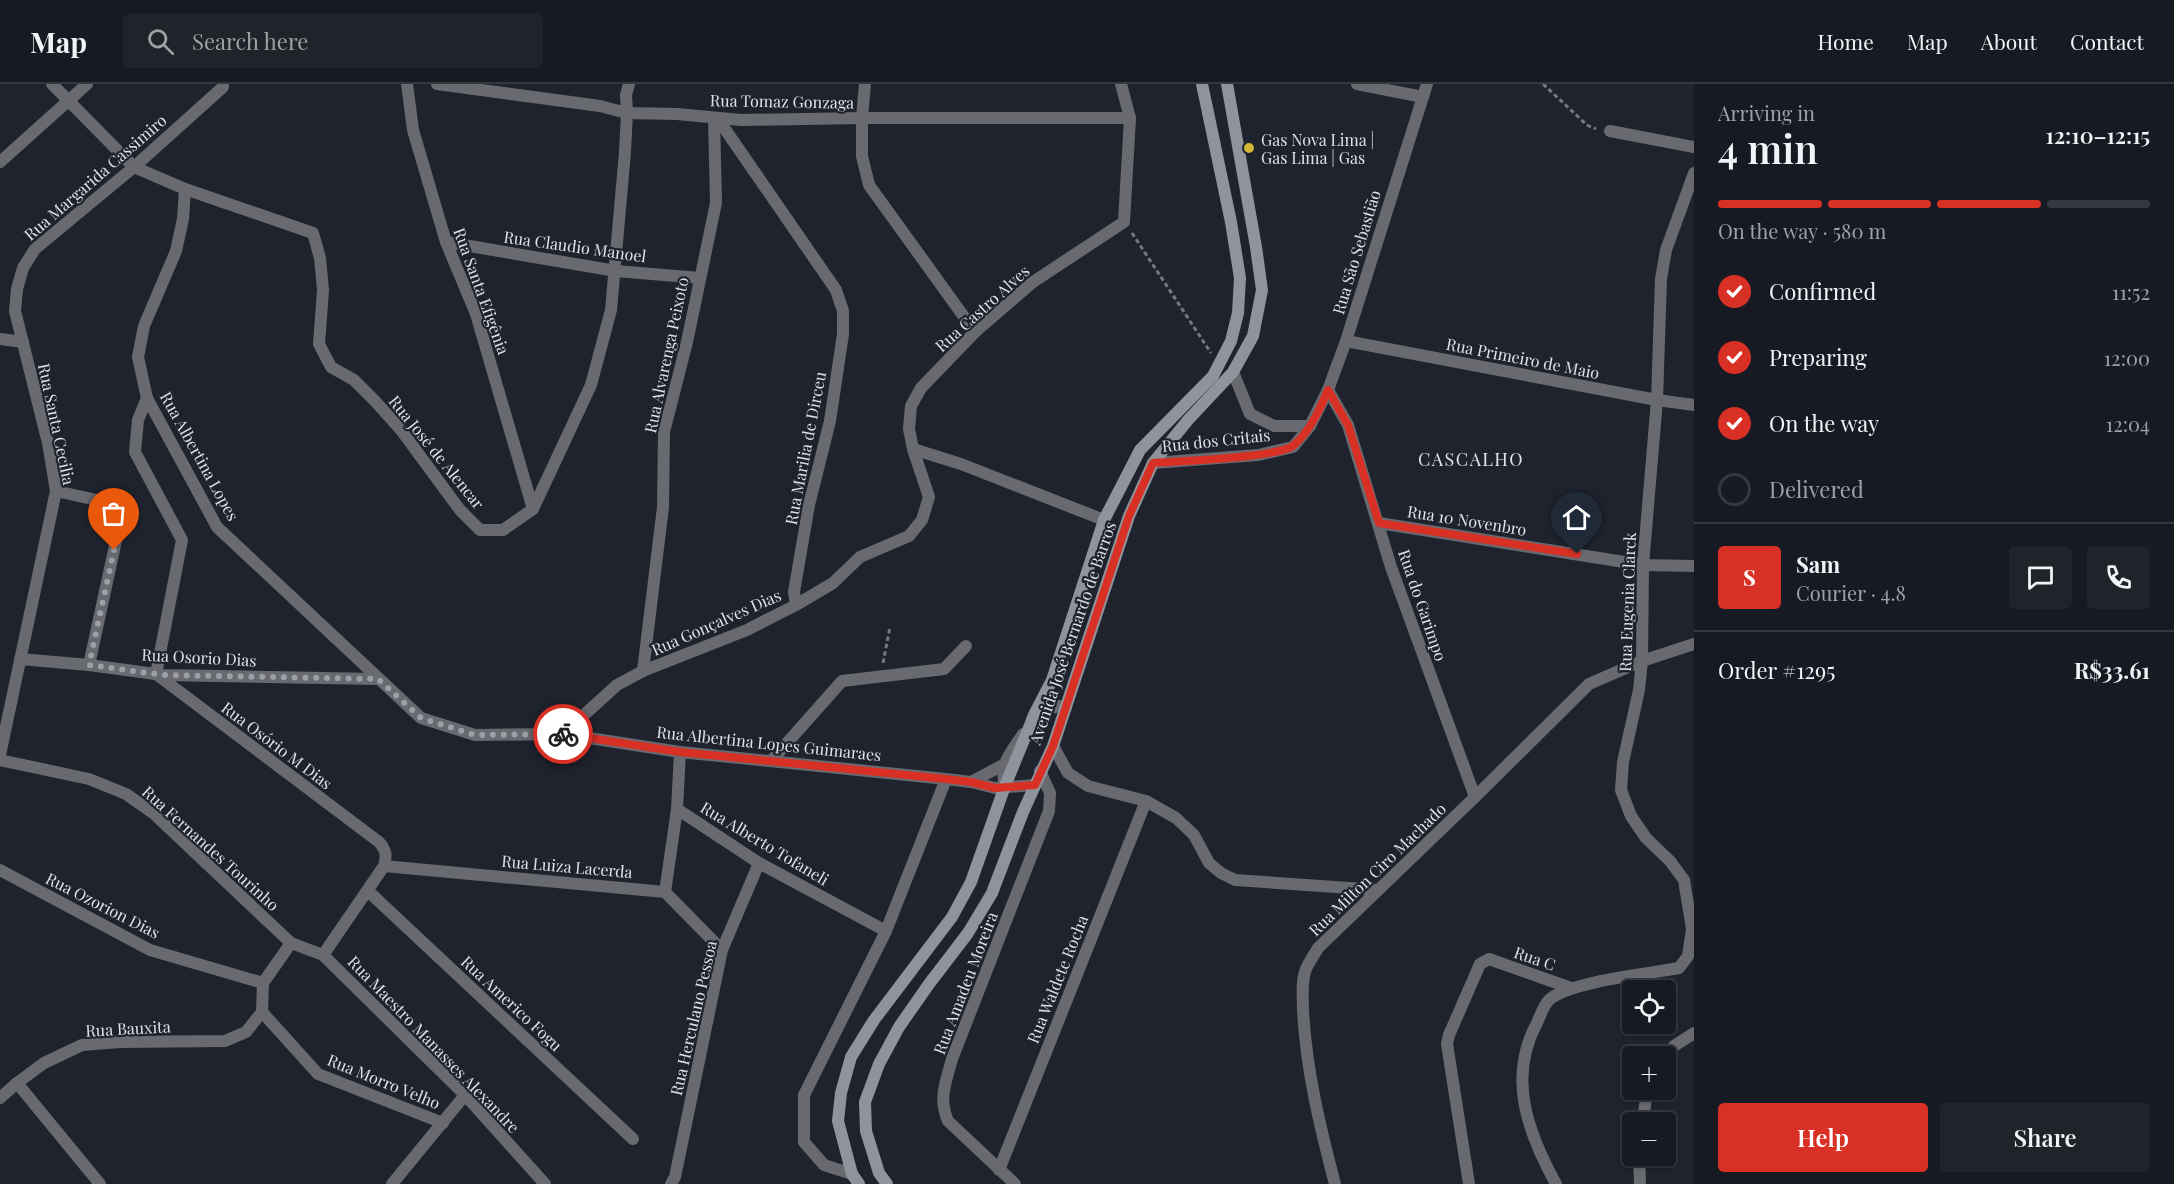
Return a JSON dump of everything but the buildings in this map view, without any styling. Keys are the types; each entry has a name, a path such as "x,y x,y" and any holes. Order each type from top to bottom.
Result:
{"main road":[{"name":"Avenida José Bernardo de Barros","path":"856,1179 838,1122 841,1093 851,1057 874,1020 952,917 970,882 982,855 1005,786 1035,713 1052,680 1104,520 1140,450 1213,376 1231,341 1238,313 1240,278 1231,222 1202,84"},
{"name":"Avenida José Bernardo de Barros","path":"887,1184 879,1173 866,1131 865,1102 879,1064 899,1028 968,933 992,893 1040,771 1053,746 1129,516 1153,463 1188,420 1233,372 1253,336 1262,290 1227,84"}],"street":[{"path":"52,84 134,168 185,189"},
{"path":"0,162 87,84"},
{"name":"Rua Margarida Cassimiro","path":"15,311 16,289 23,268 35,249 134,168 224,84"},
{"name":"Rua Santa Efigênia","path":"407,84 413,130 446,242 476,314 533,508"},
{"name":"Rua Tomaz Gonzaga","path":"437,84 600,106 627,113 677,114 741,120 1130,118"},
{"path":"618,84 627,90"},
{"path":"865,84 861,118 862,156 869,185 975,332"},
{"path":"1121,84 1130,118 1124,222"},
{"path":"1357,84 1423,97"},
{"name":"Rua São Sebastião","path":"1310,426 1328,390 1346,341 1427,84"},
{"name":"Rua José de Alencar","path":"185,189 313,233 320,258 323,290 319,344 331,367 354,380 375,401 407,439 460,510 480,530 503,530 533,508 591,385 611,310 616,271 627,90"},
{"name":"Rua Alvarenga Peixoto","path":"644,671 663,507 664,432 716,203 716,118"},
{"name":"Rua Marilia de Dirceu","path":"716,118 836,290 843,311 843,334 830,421 809,505 794,592 796,605"},
{"path":"1610,131 1694,147"},
{"name":"Rua Eugenia Clarck","path":"1556,1184 1530,1131 1523,1099 1522,1066 1531,1033 1549,1000 1571,988 1679,968 1688,956 1692,929 1684,880 1670,861 1646,838 1631,816 1621,790 1623,762 1639,690 1642,661 1643,565 1657,400 1661,279 1666,250 1694,173"},
{"name":"Rua Albertina Lopes","path":"185,189 183,219 176,250 144,326 138,357 147,398 217,527 421,718 475,735 563,734"},
{"name":"Rua Castro Alves","path":"913,449 909,429 911,406 921,388 975,332 1033,282 1124,222"},
{"name":"Rua Claudio Manoel","path":"446,242 616,271 700,278"},
{"name":"Rua Santa Cecilia","path":"0,755 56,491 48,442 15,311"},
{"path":"0,339 23,342"},
{"name":"Rua Primeiro de Maio","path":"1346,341 1694,405"},
{"name":"Rua dos Critais","path":"1233,372 1250,414 1274,426 1310,426"},
{"name":"Rua do Garimpo","path":"1328,390 1348,425 1379,523 1390,567 1475,797"},
{"path":"147,398 138,420 135,452 182,540 156,674"},
{"name":"Rua dos Critais","path":"1153,463 1258,455 1293,447 1310,426"},
{"path":"913,449 961,464 1104,520"},
{"name":"Rua Gonçalves Dias","path":"563,734 617,685 644,671 747,630 796,605 833,583 860,557 909,536 922,520 929,497 913,449"},
{"path":"56,491 102,501 115,510 119,527 89,665"},
{"name":"Rua 10 Novenbro","path":"1379,523 1643,565 1694,566"},
{"name":"Rua Milton Ciro Machado","path":"1335,1184 1317,1112 1307,1056 1303,996 1305,970 1318,948 1589,684 1642,661 1694,644"},
{"path":"771,761 842,681 944,669 966,646"},
{"name":"Rua Osorio Dias","path":"20,659 156,674 378,679"},
{"name":"Rua Osório M Dias","path":"156,674 379,842 385,849 387,857 384,866"},
{"path":"1035,713 1058,706 1066,707"},
{"name":"Avenida José Bernardo de Barros","path":"1005,786 1002,776 1003,765 1035,713"},
{"name":"Rua Albertina Lopes Guimaraes","path":"563,734 680,752 946,779 995,788 1035,785"},
{"path":"1053,746 1068,773 1088,786 1146,801 1176,818 1194,835 1209,863 1221,873 1235,880 1378,890"},
{"name":"Rua Alberto Tofaneli","path":"680,752 677,809 759,863 886,931"},
{"name":"Rua Fernandes Tourinho","path":"0,760 88,779 126,794 153,813 291,943"},
{"path":"971,782 1003,765"},
{"name":"Rua Amadeu Moreira","path":"1015,1184 948,1121 942,1108 942,1096 952,1059 1049,811 1050,793 1040,771"},
{"path":"856,1179 824,1165 804,1142 804,1095 886,931 946,779"},
{"name":"Rua Waldete Rocha","path":"999,1170 1146,801"},
{"path":"677,809 664,892 722,950"},
{"name":"Rua Herculano Pessoa","path":"676,1182 722,950 759,863"},
{"path":"262,1012 263,982 291,943 323,955 384,866"},
{"name":"Rua Luiza Lacerda","path":"384,866 664,892"},
{"name":"Rua Ozorion Dias","path":"0,870 150,950 263,982"},
{"name":"Rua Americo Fogu","path":"368,891 633,1139"},
{"name":"Rua Maestro Manasses Alexandre","path":"323,955 465,1095 545,1184"},
{"name":"Rua C","path":"1469,1184 1448,1044 1449,1035 1480,964 1489,959 1571,988"},
{"name":"Rua Bauxita","path":"0,1098 44,1063 82,1045 120,1042 225,1041 246,1032 262,1012"},
{"name":"Rua Morro Velho","path":"262,1012 318,1074 442,1123"},
{"path":"1674,1046 1694,1034"},
{"path":"17,1083 100,1184"},
{"path":"398,1182 465,1095"},
{"path":"1639,1166 1640,1184"}],"path":[{"path":"1544,84 1587,125 1610,131"},
{"path":"1124,222 1219,364"},
{"path":"880,677 890,627"}],"way so far":[{"path":"114,550 89,665 163,675 378,679 421,718 475,735 563,734"}],"place":[{"name":"Gas Nova Lima | Gas Lima | Gas","path":"1249,148"}],"district":[{"name":"CASCALHO","path":"1471,459"}],"route":[{"path":"563,734 680,752 946,779 995,788 1035,785 1053,746 1129,516 1153,463 1258,455 1293,447 1310,426 1328,390 1348,425 1379,523 1577,554"}]}
